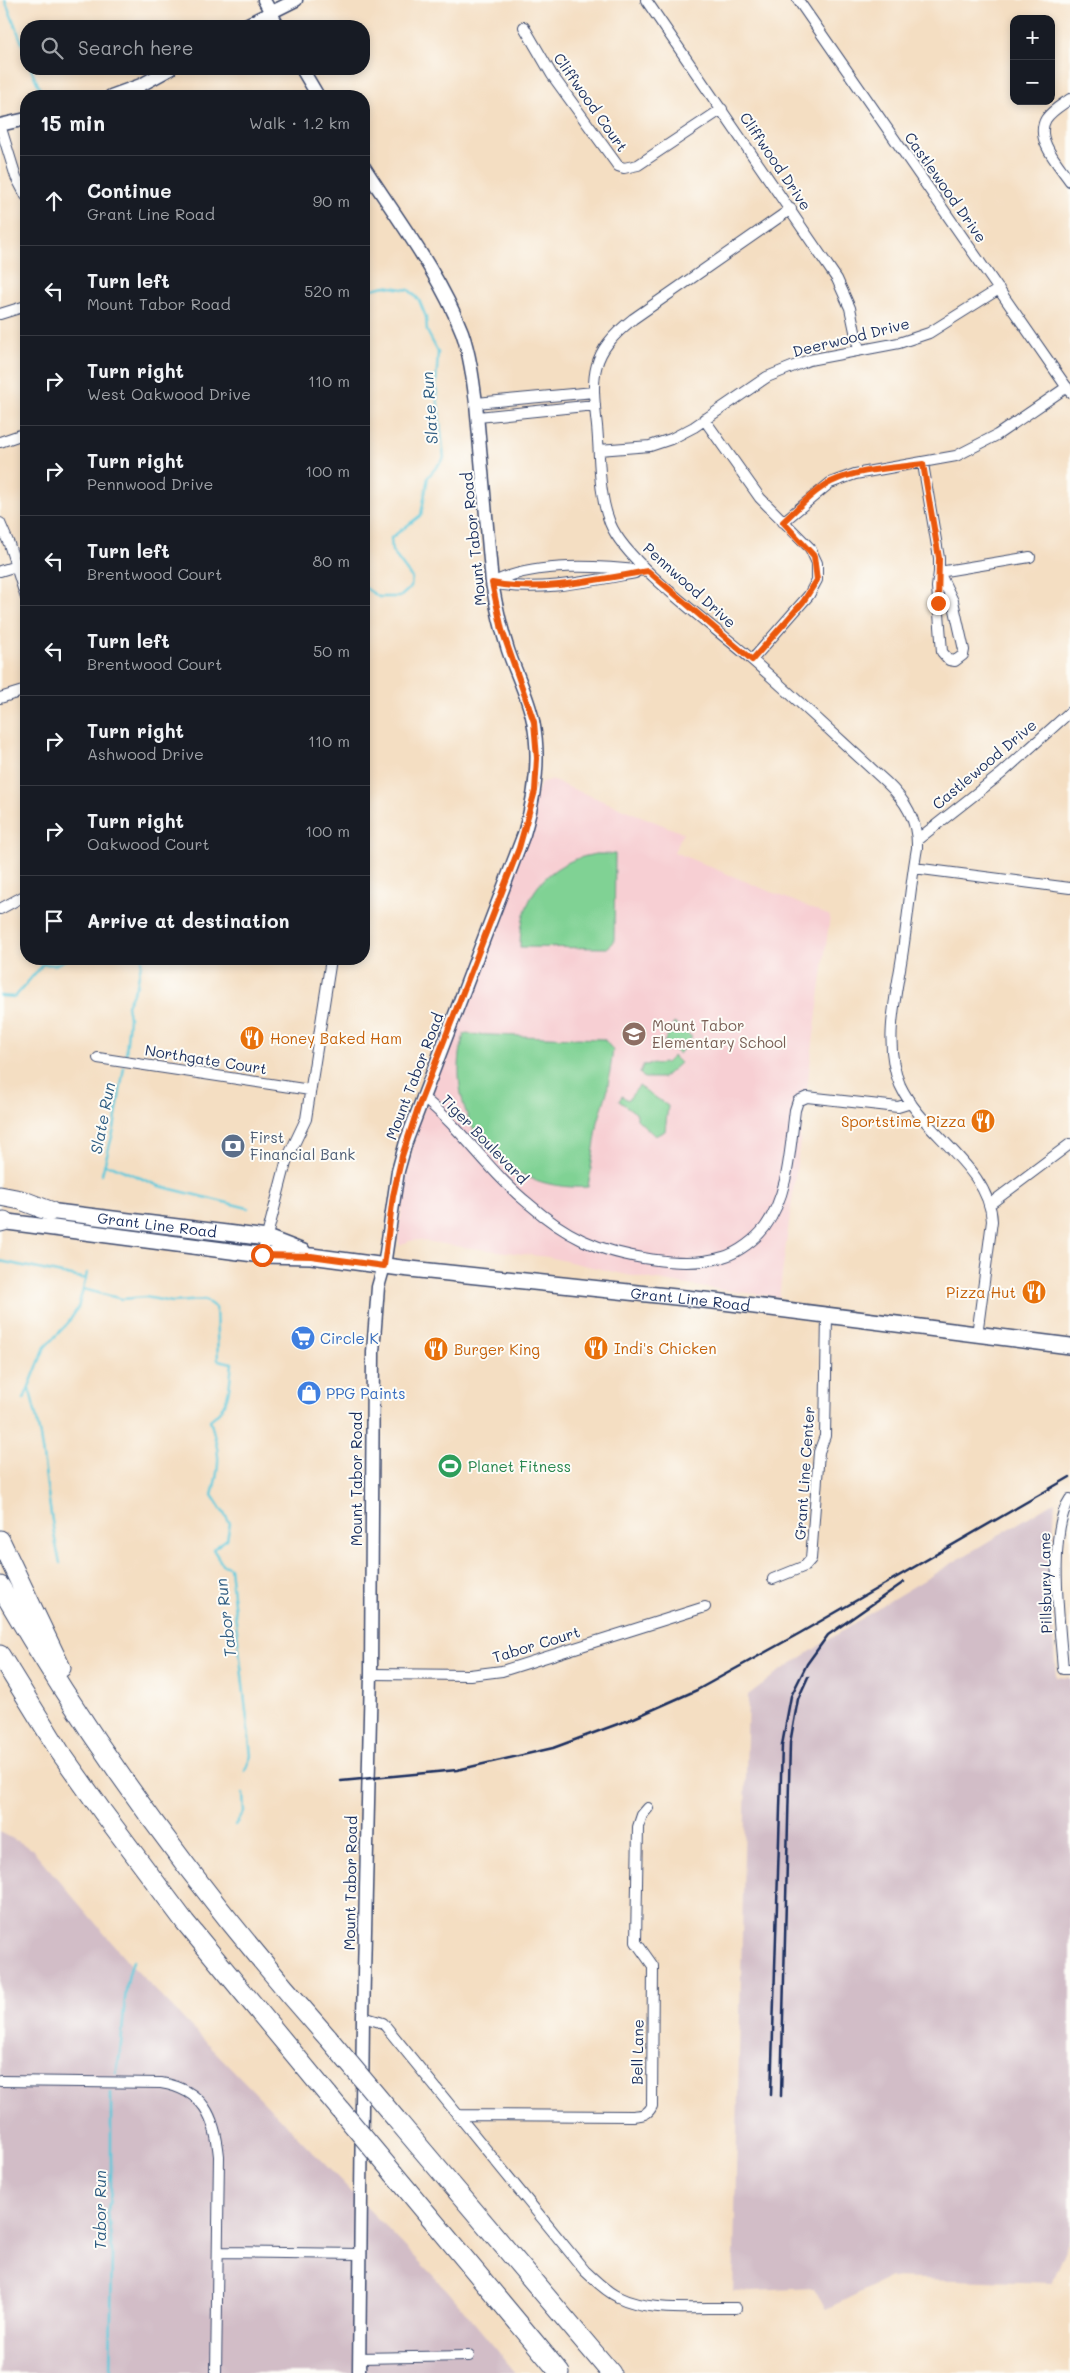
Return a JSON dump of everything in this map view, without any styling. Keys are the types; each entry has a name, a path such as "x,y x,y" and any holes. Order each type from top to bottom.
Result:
{"highway":[{"path":"0,1196 21,1200 50,1211"},
{"path":"0,1540 39,1624 104,1752"},
{"path":"0,1586 36,1648 104,1752 143,1809 225,1918 611,2373"},
{"path":"0,1655 60,1752 102,1812 185,1922 560,2373"},
{"path":"0,1661 24,1693"}],"main road":[{"name":"Grant Line Road","path":"1,1217 50,1211 267,1238 311,1256"},
{"name":"Grant Line Road","path":"1,1217 262,1255 311,1256 384,1266 827,1315 1070,1346"}],"street":[{"path":"251,20 267,6 296,0"},
{"name":"Cliffwood Drive","path":"646,0 825,259 844,292 850,308 859,350"},
{"name":"Castlewood Drive","path":"798,0 1069,390"},
{"path":"267,6 275,20"},
{"name":"Cliffwood Court","path":"524,27 552,75 618,166 624,168 638,166 722,109"},
{"path":"128,90 159,75"},
{"path":"306,75 314,90"},
{"path":"1070,99 1046,120 1042,134 1051,153 1070,181"},
{"path":"20,120 0,125 20,185"},
{"name":"Mount Tabor Road","path":"359,2373 363,2017 371,1674 373,1352 378,1286 384,1266 398,1171 422,1097 519,848 535,791 537,758 534,722 502,630 492,583 478,417 468,354 454,314 429,268 370,176"},
{"name":"Pennwood Drive","path":"791,209 615,333 602,349 596,366 594,392 602,493 610,524 617,537 648,571 752,660 893,789 911,815 917,840 892,1025 893,1060 898,1079 911,1103 970,1173 987,1195 990,1204"},
{"name":"Deerwood Drive","path":"599,450 650,446 671,439 767,378 809,360 898,344 929,333 999,289"},
{"path":"0,314 20,308"},
{"path":"783,522 816,492 839,479 855,474 923,464 956,456 981,444 1069,390"},
{"path":"476,403 594,392"},
{"path":"478,417 595,405"},
{"path":"704,419 754,490 814,556 817,580 803,602 752,660"},
{"path":"0,442 20,435"},
{"path":"923,464 939,558 937,587 942,652 950,660 955,660 963,655 964,650 953,601 939,572"},
{"path":"0,524 20,563"},
{"path":"939,572 1030,557"},
{"path":"0,571 20,565"},
{"path":"492,583 510,574 592,565 648,571"},
{"path":"492,583 514,588 597,580 648,571"},
{"path":"0,698 20,692"},
{"name":"Castlewood Drive","path":"917,840 1001,774 1070,712"},
{"path":"914,868 1070,888"},
{"path":"0,909 20,898"},
{"path":"262,1255 286,1162 306,1119 329,965"},
{"name":"Northgate Court","path":"98,1058 310,1090"},
{"name":"Tiger Boulevard","path":"422,1097 444,1114 513,1191 565,1231 595,1245 638,1257 702,1262 726,1257 759,1234 770,1219 782,1192 798,1101 807,1097 898,1107 911,1103"},
{"path":"977,1334 992,1222 990,1204 1070,1144"},
{"name":"Grant Line Center","path":"773,1579 805,1566 811,1559 819,1452 825,1436 827,1315"},
{"name":"Pillsbury Lane","path":"1066,1669 1058,1579 1058,1538 1061,1518 1070,1499"},
{"name":"Tabor Court","path":"371,1674 470,1676 502,1671 705,1607"},
{"name":"Bell Lane","path":"457,2115 633,2116 650,2111 652,2106 653,1966 636,1942 638,1827 642,1815 648,1808"},
{"path":"363,2017 382,2023 584,2271 602,2287 617,2297 635,2304 736,2308"},
{"path":"0,2080 161,2083 173,2085 194,2096 208,2113 217,2133 219,2156 216,2373"},
{"path":"218,2252 360,2254"},
{"path":"359,2358 469,2356"}],"shaded area":[{"name":"Mount Tabor Elementary School","path":"551,780 683,833 674,852 830,916 779,1297 627,1275 548,1257 419,1240 409,1241 400,1246 398,1236 406,1176 418,1125 541,782"},
{"path":"1055,1501 1050,1591 1056,1677 1070,1678 1070,2240 1052,2283 890,2278 826,2309 814,2288 733,2292 748,1695 777,1673 886,1603"},
{"path":"0,1832 32,1849 132,1966 448,2291 516,2373 0,2373"}],"green space":[{"path":"596,854 615,854 614,942 607,948 520,947 521,929 525,912 539,885 563,865 578,858"},
{"path":"674,1023 692,1037 679,1054 664,1042"},
{"path":"464,1034 604,1039 613,1050 607,1092 598,1122 588,1187 556,1185 528,1177 504,1163 484,1144 470,1121 461,1094 459,1065"},
{"path":"673,1056 680,1063 663,1078 644,1078 640,1073 643,1065 666,1063"},
{"path":"639,1086 668,1106 665,1131 655,1136 637,1119 637,1114 619,1101 622,1096 628,1100"}],"waterway":[{"name":"Slate Run","path":"5,0 20,38"},
{"name":"Slate Run","path":"34,75 40,90"},
{"name":"Slate Run","path":"370,290 385,286 409,290 419,300 426,317 427,331 438,352 436,386 444,458 428,477 421,515 391,538 392,551 412,578 411,587 400,597 379,597 370,591"},
{"path":"0,996 15,997 42,965"},
{"name":"Slate Run","path":"126,1054 129,1018 127,1005 137,985 141,965"},
{"name":"Slate Run","path":"102,1174 114,1129 124,1067"},
{"path":"104,1165 113,1166 159,1186 248,1208"},
{"path":"0,1261 86,1279"},
{"name":"Slate Run","path":"24,1399 45,1347 68,1323 78,1308 87,1273"},
{"name":"Tabor Run","path":"83,1289 122,1299 145,1297 172,1302 205,1300 216,1308 218,1360 232,1363 228,1395 222,1408 210,1420 216,1441 218,1458 217,1474 212,1495 230,1523 227,1539 213,1549 222,1564 230,1568 251,1756 245,1771"},
{"path":"29,1388 43,1453 55,1541 60,1563"},
{"name":"Tabor Run","path":"235,1825 244,1812 243,1794"},
{"name":"Tabor Run","path":"116,2073 121,2045 126,1989 133,1961"},
{"name":"Tabor Run","path":"110,2373 112,2252 108,2211 111,2191 111,2093"}],"railway":[{"path":"341,1781 457,1770 553,1748 634,1718 697,1690 800,1633 1070,1477"},
{"path":"771,2095 782,1745 791,1696 807,1664 828,1635 904,1582"},
{"path":"781,2096 790,1743 798,1699 808,1677"}],"place":[{"name":"Mount Tabor Elementary School","path":"634,1034"},
{"name":"Honey Baked Ham","path":"252,1038"},
{"name":"Sportstime Pizza","path":"983,1121"},
{"name":"First Financial Bank","path":"233,1146"},
{"name":"Pizza Hut","path":"1034,1292"},
{"name":"Circle K","path":"303,1338"},
{"name":"Indi's Chicken","path":"596,1348"},
{"name":"Burger King","path":"436,1349"},
{"name":"PPG Paints","path":"309,1393"},
{"name":"Planet Fitness","path":"450,1466"}],"route":[{"path":"262,1255 311,1256 384,1266 393,1196 402,1156 419,1105 519,848 529,818 535,791 537,758 534,722 508,650 492,583 514,588 597,580 648,571 752,660 809,595 817,580 817,564 810,548 783,522 816,492 839,479 855,474 923,464 939,558 938,603"}]}
